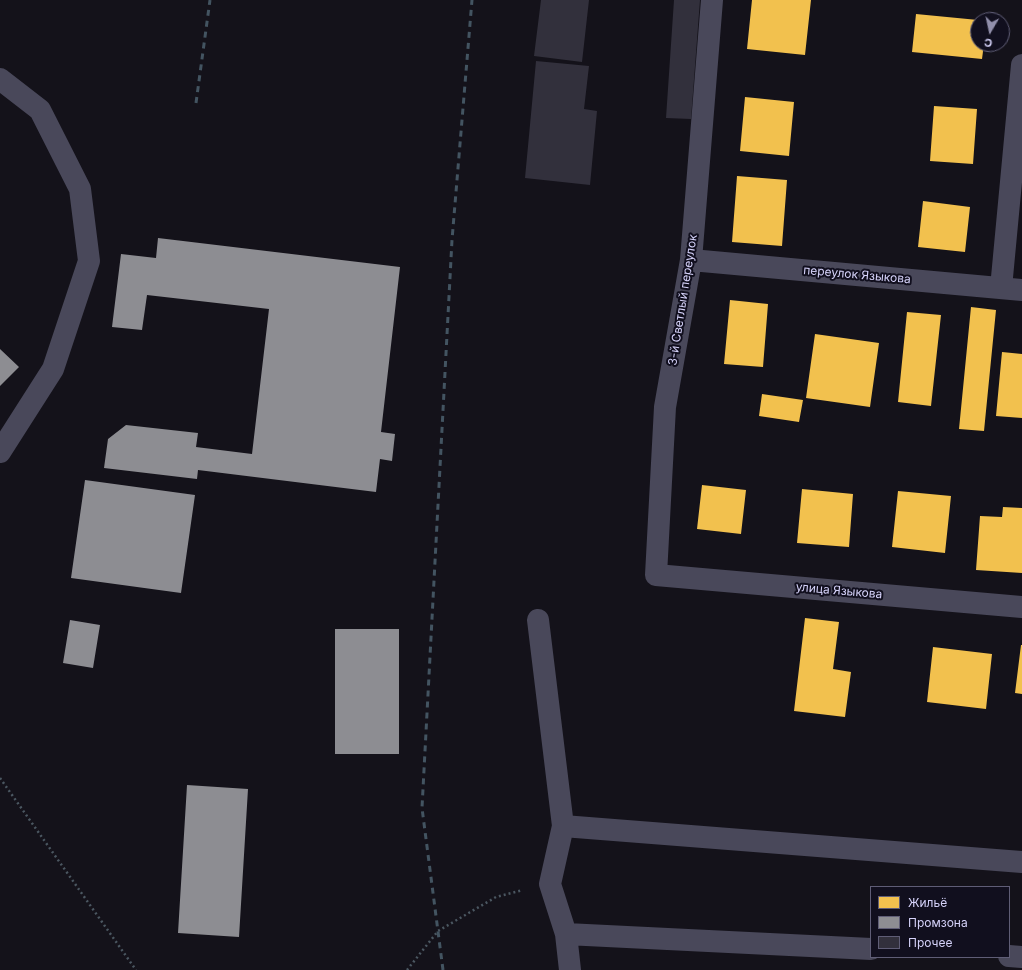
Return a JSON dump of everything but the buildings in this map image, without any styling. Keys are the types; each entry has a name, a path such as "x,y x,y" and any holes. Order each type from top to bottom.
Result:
{"street":[{"name":"3-й Светлый переулок","path":"656,575 665,407 691,260 712,0"},
{"path":"1011,289 1022,65"},
{"path":"0,79 40,110 80,189 89,261 53,369 0,452"},
{"name":"переулок Языкова","path":"691,260 1011,289"},
{"name":"улица Языкова","path":"656,575 1022,607"},
{"path":"538,620 563,826 550,884 566,934 570,970"},
{"path":"563,826 1022,862"},
{"path":"566,934 870,949"},
{"path":"1010,956 1022,956"}],"path":[{"path":"0,778 136,970"},
{"path":"407,970 438,931 496,897 550,884"}],"railway":[{"path":"196,103 210,0"},
{"path":"443,970 422,808 452,240 472,0"}]}
